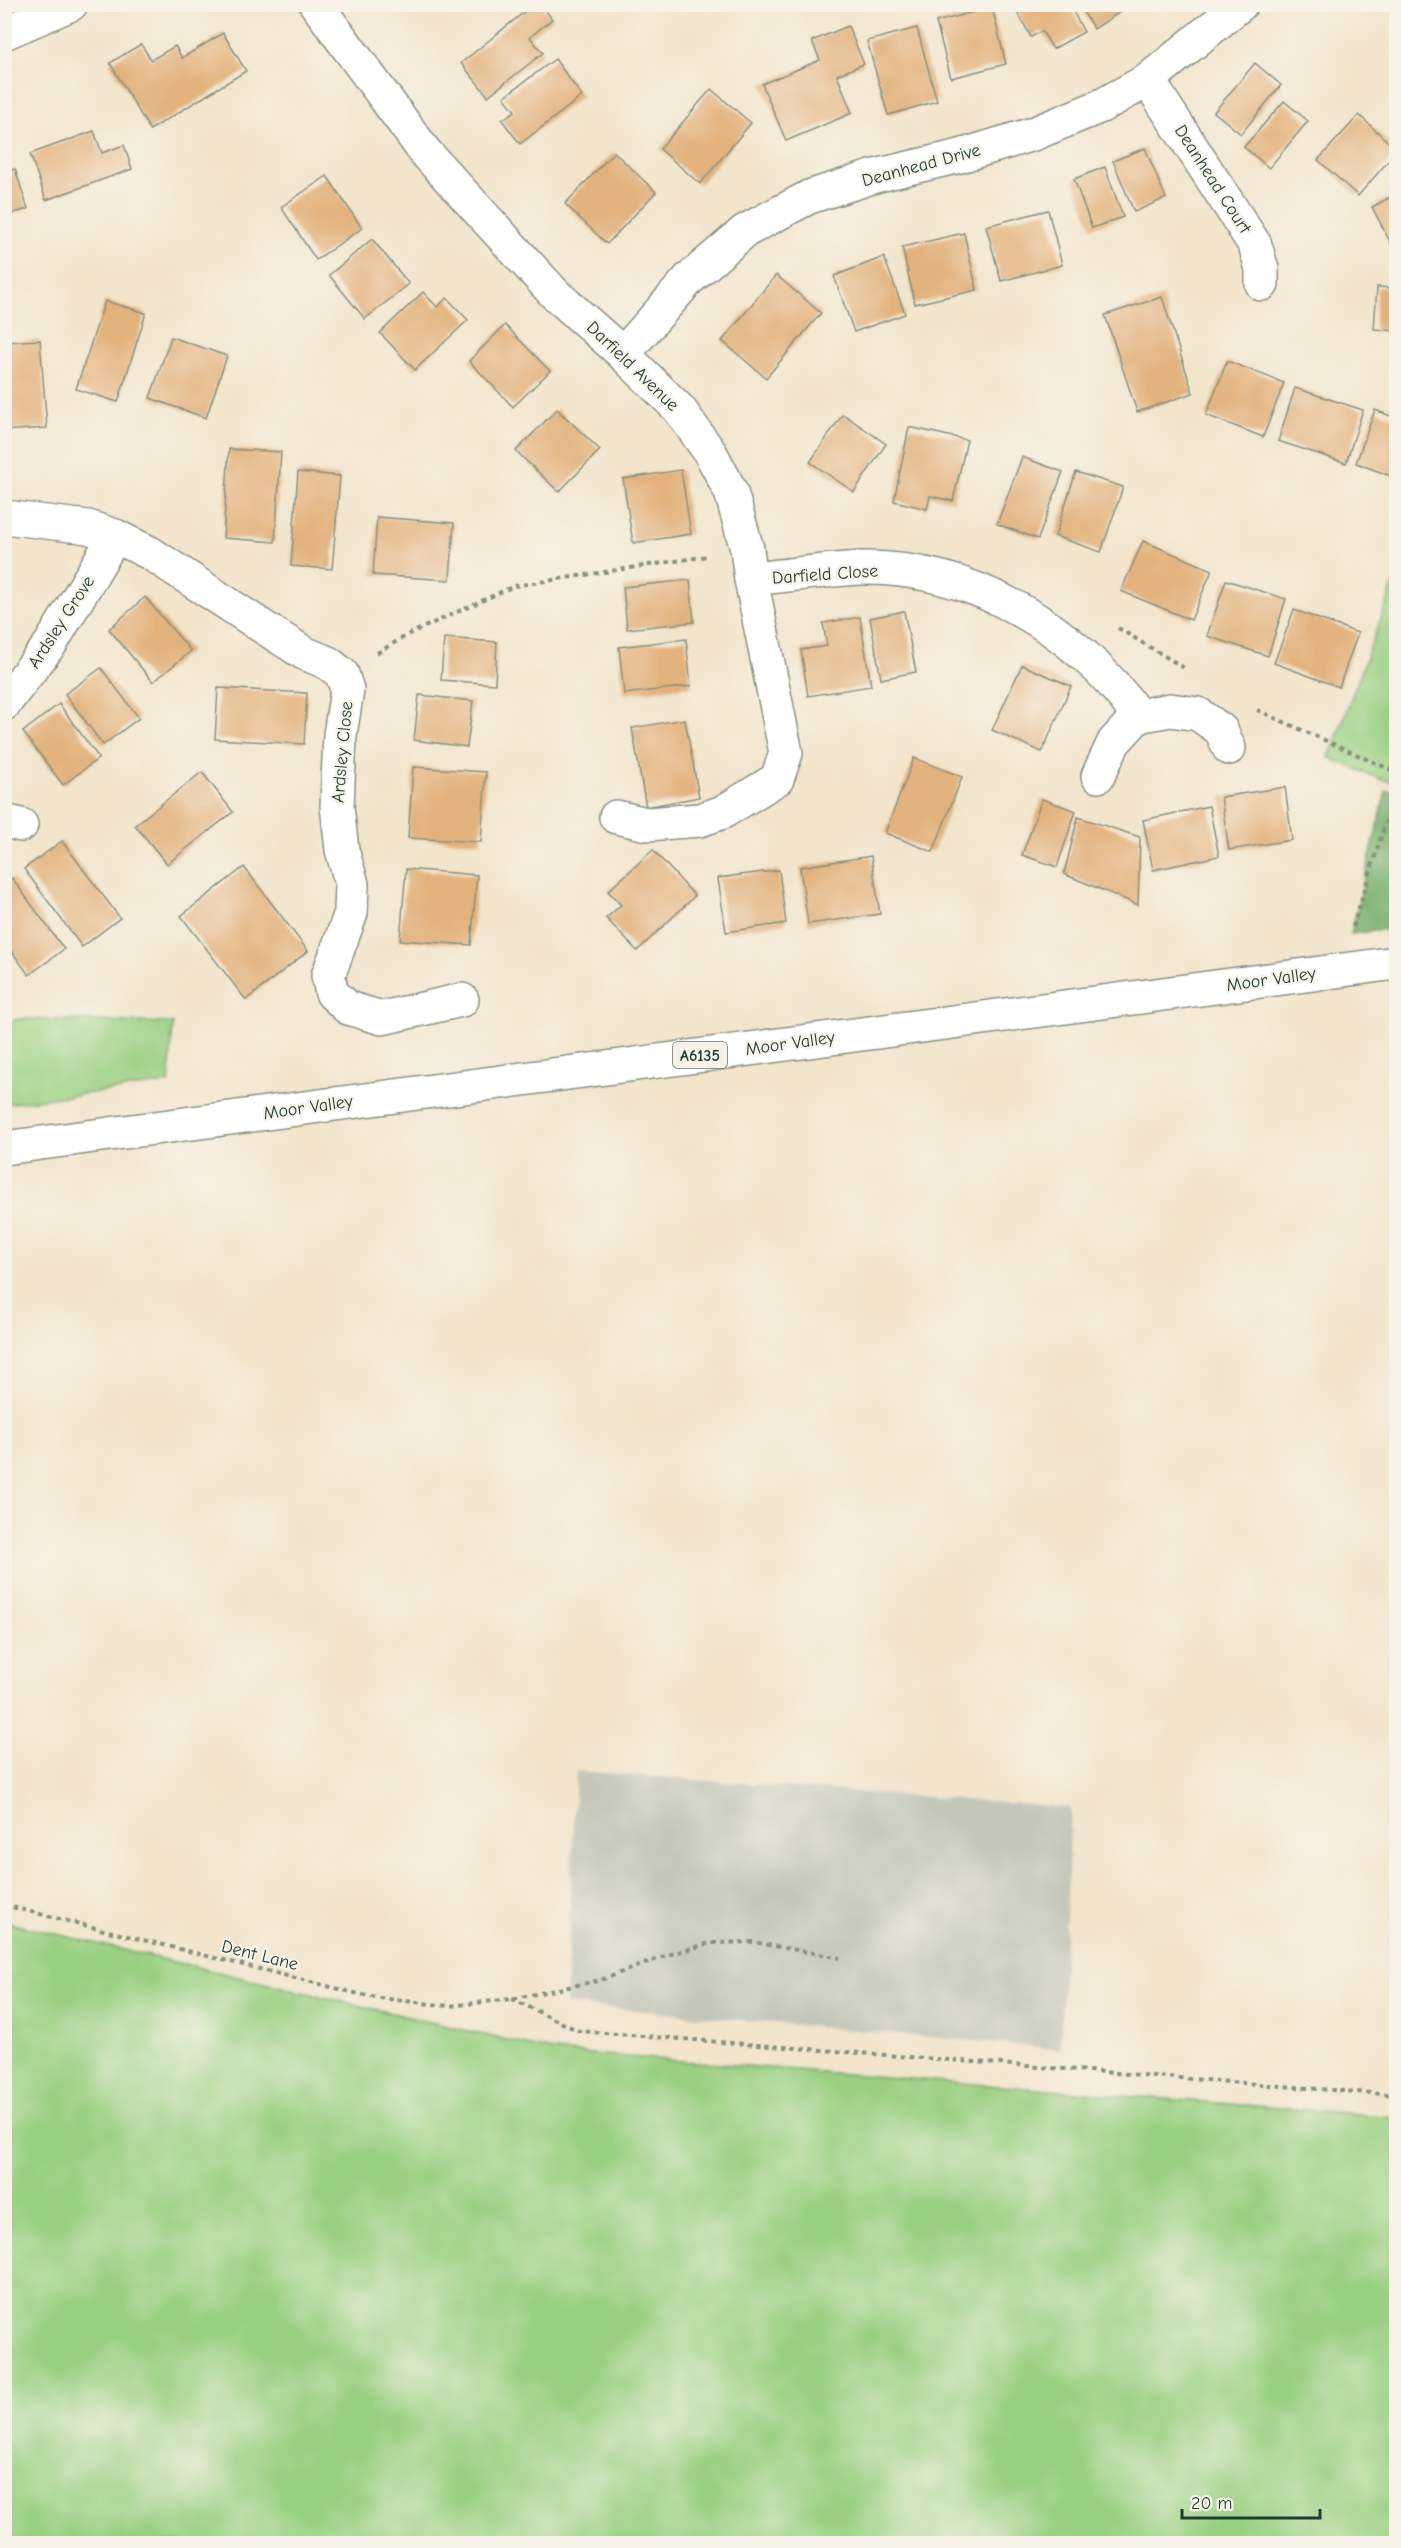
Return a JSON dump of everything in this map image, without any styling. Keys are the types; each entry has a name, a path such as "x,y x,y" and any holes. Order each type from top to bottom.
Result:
{"street":[{"path":"4,33 71,4"},
{"name":"Darfield Avenue","path":"316,4 425,152 554,293 623,354 680,410 711,454 731,492 749,564 786,753 777,779 723,813 700,820 647,824 616,817"},
{"name":"Deanhead Drive","path":"623,354 689,279 745,231 809,196 1033,134 1101,106 1148,80 1241,4"},
{"name":"Deanhead Court","path":"1148,80 1255,246 1262,268 1262,284"},
{"name":"Ardsley Close","path":"4,517 88,526 115,536 150,553 304,653 328,663 342,674 347,690 340,735 337,806 342,850 352,884 351,913 328,976 332,993 348,1008 382,1018 462,1000"},
{"name":"Ardsley Grove","path":"4,704 51,643 115,536"},
{"name":"Darfield Close","path":"749,564 929,573 995,597 1036,620 1087,657 1120,690 1138,716"},
{"path":"1098,776 1114,742 1138,716 1170,710 1198,714 1221,730 1229,748"},
{"name":"Moor Valley","path":"4,1148 1396,963"}],"path":[{"path":"342,674 409,634 514,586 749,564"},
{"path":"1340,970 1396,789"},
{"name":"Dent Lane","path":"4,1905 371,1997 449,2006 512,1999 601,1980 668,1955 710,1943 753,1942 840,1958"},
{"path":"512,1999 579,2031 1396,2095"}],"shaded area":[{"path":"576,1771 1071,1808 1060,2049 566,2004"}],"green space":[{"path":"1396,578 1396,782 1383,780 1329,758"},
{"path":"1396,790 1396,928 1351,934 1386,791"},
{"path":"22,1019 173,1023 169,1083 5,1104 5,1021"},
{"path":"5,1922 553,2051 1396,2117 1396,2543 5,2543"}],"building":[{"path":"534,4 541,4 552,19 530,37 543,53 488,96 461,63"},
{"path":"1013,4 1069,4 1084,32 1053,49 1042,31 1031,37"},
{"path":"1078,4 1119,4 1123,10 1094,29"},
{"path":"992,7 1006,64 951,78 936,22"},
{"path":"848,26 864,64 837,75 852,113 786,141 762,84 820,60 812,41"},
{"path":"917,28 937,101 888,115 867,41"},
{"path":"223,33 246,71 150,130 110,63 141,44 151,60 175,46 182,58"},
{"path":"555,59 582,96 520,144 502,120 515,111 504,97"},
{"path":"1255,63 1281,85 1241,134 1214,112"},
{"path":"711,89 751,123 700,184 660,149"},
{"path":"1284,101 1308,121 1269,168 1244,147"},
{"path":"1359,115 1396,149 1396,152 1358,196 1318,160"},
{"path":"94,131 102,153 124,145 132,169 46,200 30,154"},
{"path":"1145,148 1166,198 1134,212 1113,161"},
{"path":"614,152 656,192 607,244 565,204"},
{"path":"1105,167 1123,217 1092,228 1074,179"},
{"path":"15,169 28,209 4,216 4,172"},
{"path":"327,176 362,228 316,260 281,207"},
{"path":"1396,194 1396,253 1372,207"},
{"path":"1048,210 1062,265 1001,281 986,226"},
{"path":"964,233 977,290 915,304 902,247"},
{"path":"372,239 409,284 365,319 329,275"},
{"path":"884,257 905,314 854,332 834,276"},
{"path":"776,275 821,313 766,378 722,341"},
{"path":"1377,287 1396,288 1396,331 1374,329"},
{"path":"423,292 437,307 447,298 468,320 415,370 380,333"},
{"path":"1162,297 1193,393 1137,412 1105,315"},
{"path":"105,301 146,313 118,402 76,389"},
{"path":"505,325 550,371 513,407 469,361"},
{"path":"171,337 227,356 206,418 150,398"},
{"path":"40,340 47,428 4,431 4,342"},
{"path":"1227,361 1284,383 1263,437 1206,415"},
{"path":"1295,388 1363,410 1346,463 1278,441"},
{"path":"557,409 600,450 559,492 516,451"},
{"path":"1375,410 1396,418 1396,478 1356,463"},
{"path":"843,414 886,444 854,492 810,462"},
{"path":"909,427 967,440 953,501 930,496 927,509 894,501"},
{"path":"229,449 281,452 275,542 223,538"},
{"path":"1022,457 1063,472 1038,539 997,524"},
{"path":"681,470 691,534 633,543 623,479"},
{"path":"298,472 340,476 332,569 291,566"},
{"path":"1076,472 1123,487 1101,552 1055,536"},
{"path":"377,517 454,523 450,580 373,575"},
{"path":"1143,541 1212,570 1191,620 1121,591"},
{"path":"690,580 694,622 627,629 623,587"},
{"path":"1226,580 1286,599 1268,656 1207,636"},
{"path":"145,597 191,651 153,682 109,629"},
{"path":"1294,610 1358,633 1339,687 1274,663"},
{"path":"904,611 916,672 881,679 870,618"},
{"path":"860,617 871,686 808,696 801,650 827,646 823,623"},
{"path":"444,638 497,642 495,684 441,680"},
{"path":"686,639 691,686 624,694 619,647"},
{"path":"1022,665 1071,686 1042,752 992,730"},
{"path":"101,668 139,718 103,745 65,694"},
{"path":"218,688 307,693 304,744 215,739"},
{"path":"419,695 473,701 467,747 414,740"},
{"path":"59,704 99,758 63,785 23,732"},
{"path":"685,719 699,797 646,807 632,728"},
{"path":"914,758 962,777 933,852 885,833"},
{"path":"413,767 486,772 481,842 408,838"},
{"path":"202,772 233,812 167,864 135,825"},
{"path":"1285,787 1292,840 1229,850 1221,797"},
{"path":"1042,799 1076,811 1057,867 1022,855"},
{"path":"1209,806 1219,856 1153,870 1143,820"},
{"path":"1078,817 1140,837 1138,905 1064,874"},
{"path":"62,841 120,918 82,947 24,869"},
{"path":"653,850 695,896 637,951 606,918 621,905 608,891"},
{"path":"871,856 880,914 808,924 800,867"},
{"path":"244,867 308,951 246,1000 181,916"},
{"path":"406,869 477,875 471,945 400,940"},
{"path":"779,870 786,923 726,932 718,878"},
{"path":"12,878 64,949 29,975 4,941 4,884"}]}
